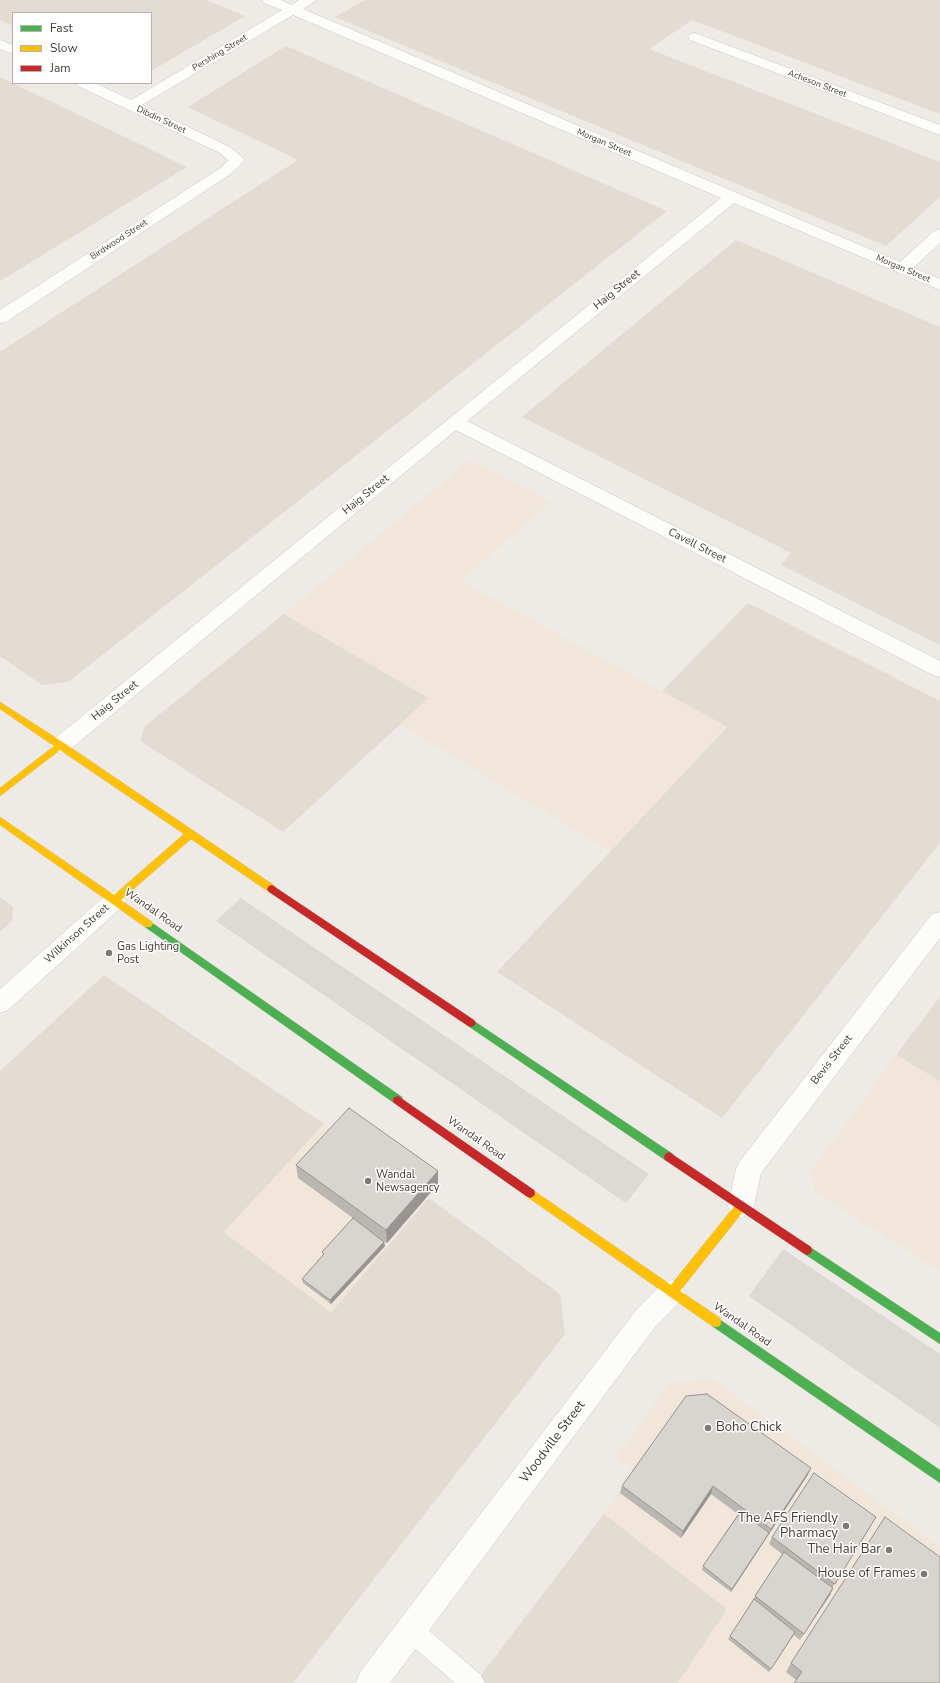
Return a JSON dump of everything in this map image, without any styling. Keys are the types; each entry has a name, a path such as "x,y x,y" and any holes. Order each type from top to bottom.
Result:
{"street":[{"name":"Morgan Street","path":"269,0 940,285"},
{"name":"Pershing Street","path":"131,106 310,0"},
{"name":"Acheson Street","path":"695,38 940,130"},
{"path":"0,44 12,50"},
{"name":"Dibdin Street","path":"85,84 225,150 237,160"},
{"name":"Birdwood Street","path":"0,318 227,170 237,160"},
{"name":"Haig Street","path":"0,793 61,745 732,197"},
{"path":"902,269 940,234"},
{"name":"Cavell Street","path":"455,422 940,670"},
{"path":"0,705 940,1339"},
{"name":"Wandal Road","path":"0,820 672,1292 940,1477"},
{"name":"Wilkinson Street","path":"0,1003 190,834"},
{"name":"Bevis Street","path":"741,1206 749,1169 940,921"},
{"name":"Woodville Street","path":"371,1683 646,1318 672,1292 741,1206"}],"lane":[{"path":"411,1630 473,1683"}],"shaded area":[{"path":"0,0 206,0 245,16 152,70 152,12 12,12 12,26 0,20"},
{"path":"365,0 940,0 940,114 692,20 649,49 940,162 940,197 886,246 335,17"},
{"path":"286,46 667,211 68,682 42,685 0,656 0,352 298,160 188,107"},
{"path":"0,77 187,167 0,281"},
{"path":"736,240 940,327 940,645 781,565 791,553 522,417"},
{"path":"470,460 550,502 461,581 727,727 610,851 400,724 428,698 284,614"},
{"path":"748,603 940,701 940,843 722,1118 497,972 727,727 662,691"},
{"path":"284,614 429,698 283,832 140,741 145,726"},
{"path":"0,897 13,906 12,921 0,932"},
{"path":"241,898 649,1174 626,1203 216,921"},
{"path":"104,975 324,1124 224,1232 331,1312 429,1198 560,1294 565,1334 293,1683 0,1683 0,1071"},
{"path":"940,997 940,1081 896,1055"},
{"path":"896,1055 940,1081 940,1271 814,1191 812,1170"},
{"path":"324,1124 429,1198 331,1312 224,1232"},
{"path":"783,1249 940,1354 940,1428 749,1296"},
{"path":"713,1379 940,1547 940,1683 678,1683 727,1609 604,1514 634,1472 617,1457 669,1383"},
{"path":"604,1514 727,1609 678,1683 475,1683"}],"building":[{"name":"Wandal Newsagency","path":"349,1108 438,1171 386,1230 296,1165"},
{"path":"353,1218 384,1242 330,1300 302,1279 324,1254 322,1252"},
{"path":"707,1394 811,1468 771,1529 713,1486 683,1531 622,1486 686,1396"},
{"path":"814,1473 876,1517 835,1584 772,1537"},
{"path":"741,1511 769,1533 732,1589 703,1566"},
{"path":"885,1517 940,1557 940,1683 794,1683 802,1672 791,1663"},
{"path":"784,1552 833,1588 804,1634 755,1596"},
{"path":"754,1599 795,1632 771,1669 730,1636"}],"traffic: fast":[{"path":"148,924 398,1100"},
{"path":"471,1023 669,1157"},
{"path":"807,1250 940,1339"},
{"path":"716,1322 940,1477"}],"traffic: slow":[{"path":"0,705 272,889"},
{"path":"0,793 61,745"},
{"path":"0,820 148,924"},
{"path":"115,900 190,834"},
{"path":"530,1193 716,1322"},
{"path":"672,1292 741,1206"}],"traffic: jam":[{"path":"272,889 471,1023"},
{"path":"398,1100 530,1193"},
{"path":"669,1157 807,1250"}],"place":[{"name":"Gas Lighting Post","path":"109,953"},
{"name":"Wandal Newsagency","path":"368,1181"},
{"name":"Boho Chick","path":"708,1428"},
{"name":"The AFS Friendly Pharmacy","path":"846,1526"},
{"name":"The Hair Bar","path":"889,1550"},
{"name":"House of Frames","path":"924,1574"}]}
